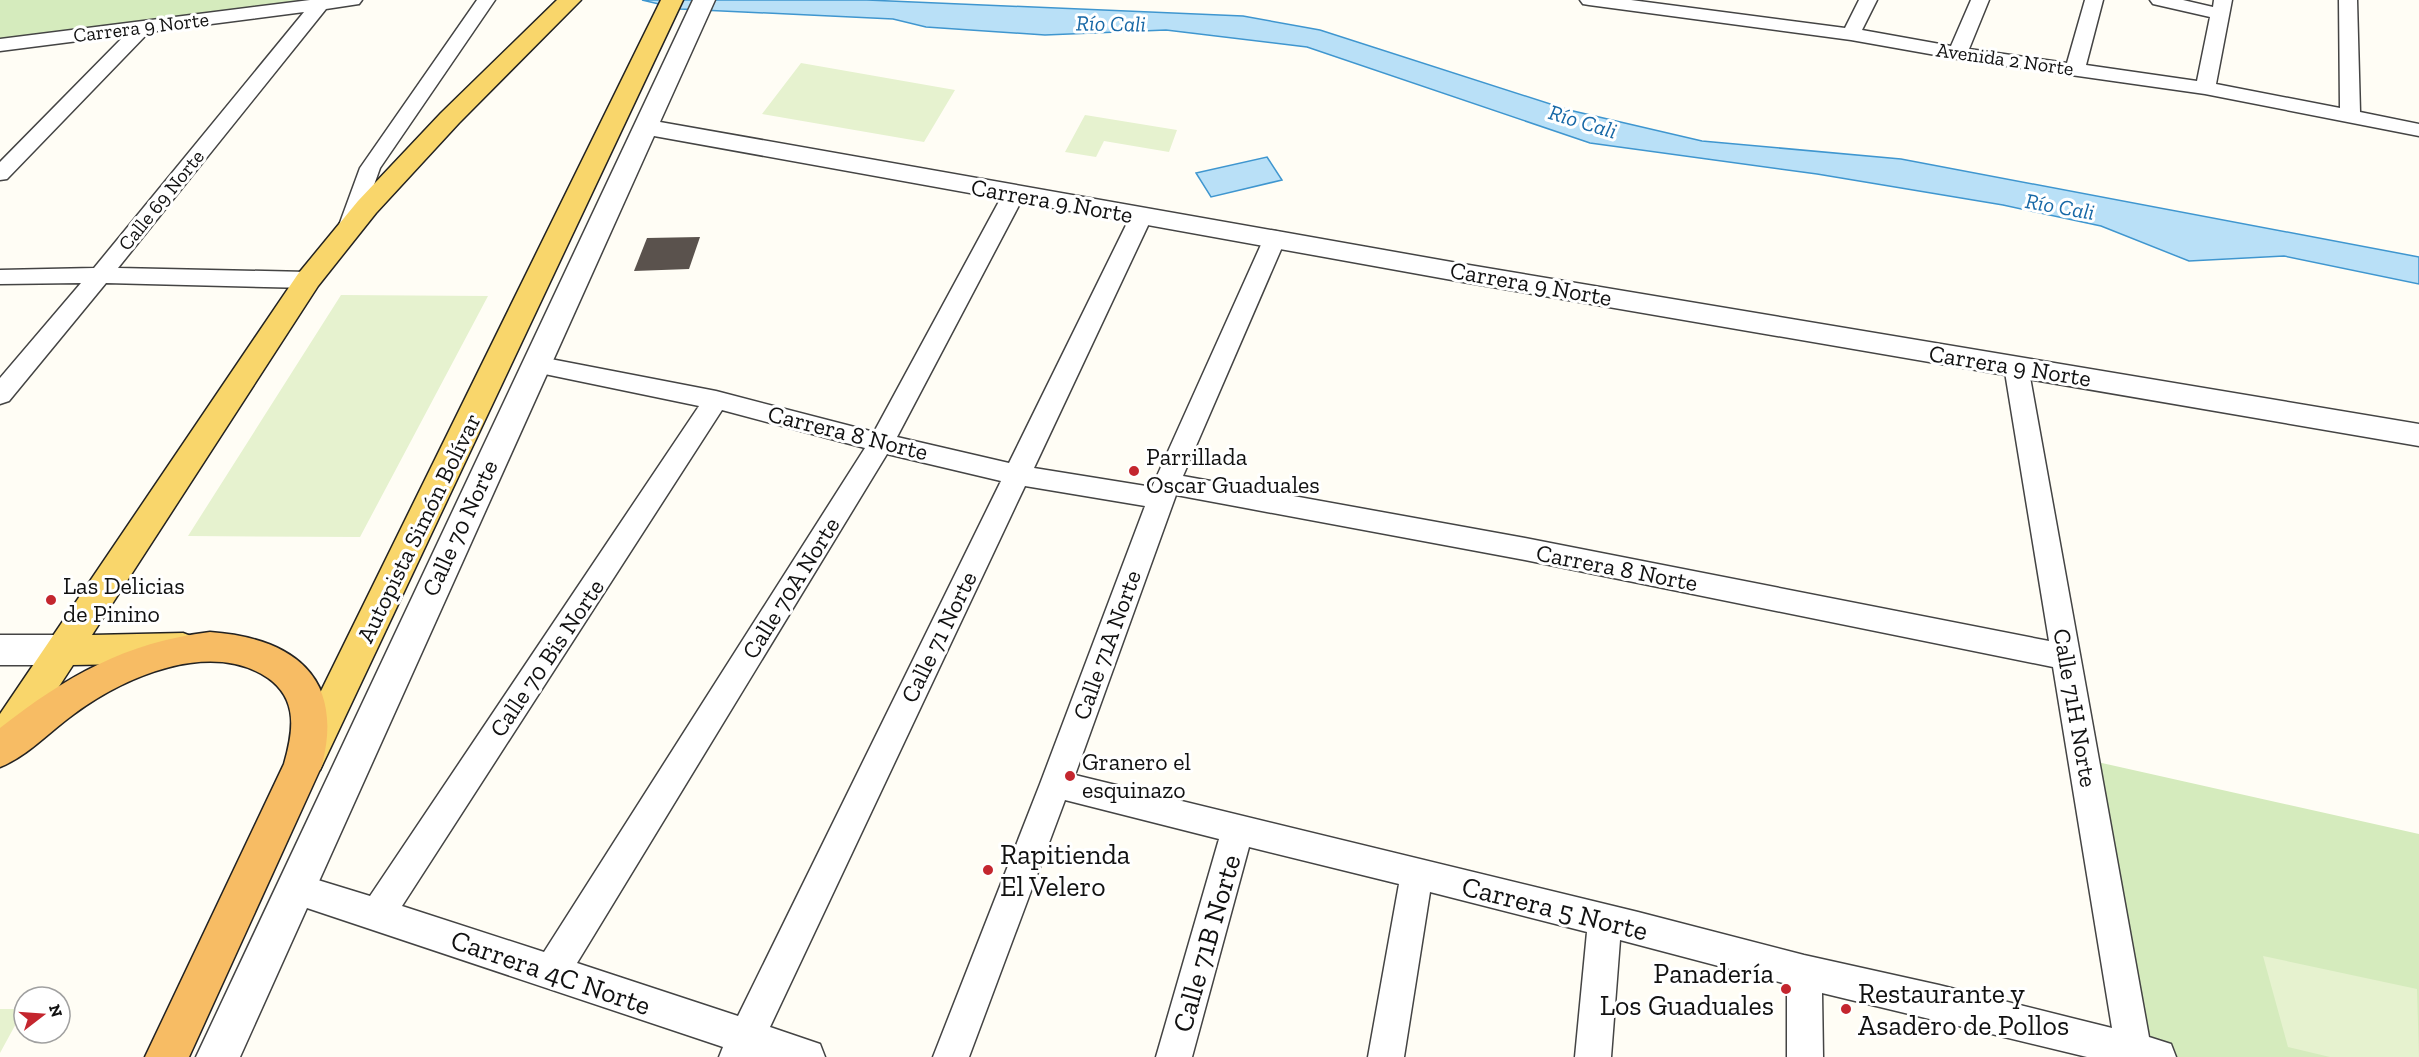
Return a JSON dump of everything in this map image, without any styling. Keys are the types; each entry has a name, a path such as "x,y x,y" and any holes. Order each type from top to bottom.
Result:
{"highway":[{"path":"0,750 48,712 100,680 153,658 205,647 224,647 257,653 271,660 293,677 309,701 311,730 303,765"},
{"name":"Autopista Simón Bolívar","path":"167,1057 303,765"}],"main road":[{"path":"0,745 308,280 367,207 450,118 568,1"},
{"name":"Autopista Simón Bolívar","path":"303,765 669,9"},
{"path":"64,650 205,647"}],"street":[{"name":"Carrera 9 Norte","path":"0,45 352,0"},
{"path":"349,228 370,168 486,0"},
{"name":"Avenida 2 Norte","path":"1589,0 1632,3 1851,34 1958,53 2205,88 2419,130"},
{"path":"1741,20 1752,0"},
{"path":"1851,34 1868,0"},
{"path":"1958,53 1980,0"},
{"path":"2075,69 2094,0"},
{"path":"2159,0 2222,7 2205,88"},
{"path":"2348,0 2350,117"},
{"name":"Calle 69 Norte","path":"0,395 320,4"},
{"name":"Calle 70 Norte","path":"218,1057 699,11"},
{"path":"0,174 142,28"},
{"name":"Carrera 9 Norte","path":"644,127 1463,273 2419,435"},
{"name":"Calle 70A Norte","path":"551,973 881,443 1014,194"},
{"name":"Calle 71 Norte","path":"742,1047 1141,217"},
{"name":"Calle 71A Norte","path":"951,1057 1056,784 1164,491 1275,238"},
{"path":"0,277 100,275 308,280"},
{"name":"Carrera 8 Norte","path":"535,364 716,400 881,443 1017,475 1164,491 1532,551 2066,657"},
{"name":"Calle 71H Norte","path":"2016,366 2066,657 2146,1054"},
{"name":"Calle 70 Bis Norte","path":"376,916 716,400"},
{"path":"0,650 64,650"},
{"name":"Carrera 5 Norte","path":"1056,784 1605,920 1804,972 1939,1002 2146,1054"},
{"name":"Calle 71B Norte","path":"1174,1057 1238,829"},
{"path":"1386,1057 1418,874"},
{"name":"Carrera 4C Norte","path":"295,889 430,931 551,973 742,1047 807,1057"},
{"path":"1593,1057 1605,920"},
{"path":"1804,972 1805,1057"}],"green space":[{"path":"0,0 352,0 0,45"},
{"path":"801,63 955,90 924,142 762,114"},
{"path":"1085,115 1177,130 1169,152 1104,141 1096,157 1065,152"},
{"path":"341,295 488,296 360,537 188,536"},
{"path":"2084,759 2419,834 2419,1057 2160,1057 2134,1051"},
{"path":"2263,956 2417,989 2419,1057 2330,1057 2288,1047"},
{"path":"0,1009 12,1009 12,1031 0,1053"}],"water":[{"name":"Río Cali","path":"642,0 867,0 1243,16 1320,30 1569,110 1702,141 1901,159 2419,257 2419,284 2284,256 2189,261 2101,226 2003,205 1817,174 1590,143 1307,47 1166,30 1045,35 926,27 893,19 680,9"},
{"path":"1267,157 1282,180 1211,197 1196,173"}],"building":[{"path":"700,237 689,269 634,271 647,238"}],"place":[{"name":"Parrillada Oscar Guaduales","path":"1134,471"},
{"name":"Las Delicias de Pinino","path":"51,600"},
{"name":"Granero el esquinazo","path":"1070,776"},
{"name":"Rapitienda El Velero","path":"988,870"},
{"name":"Panadería Los Guaduales","path":"1786,989"},
{"name":"Restaurante y Asadero de Pollos","path":"1846,1009"}]}
